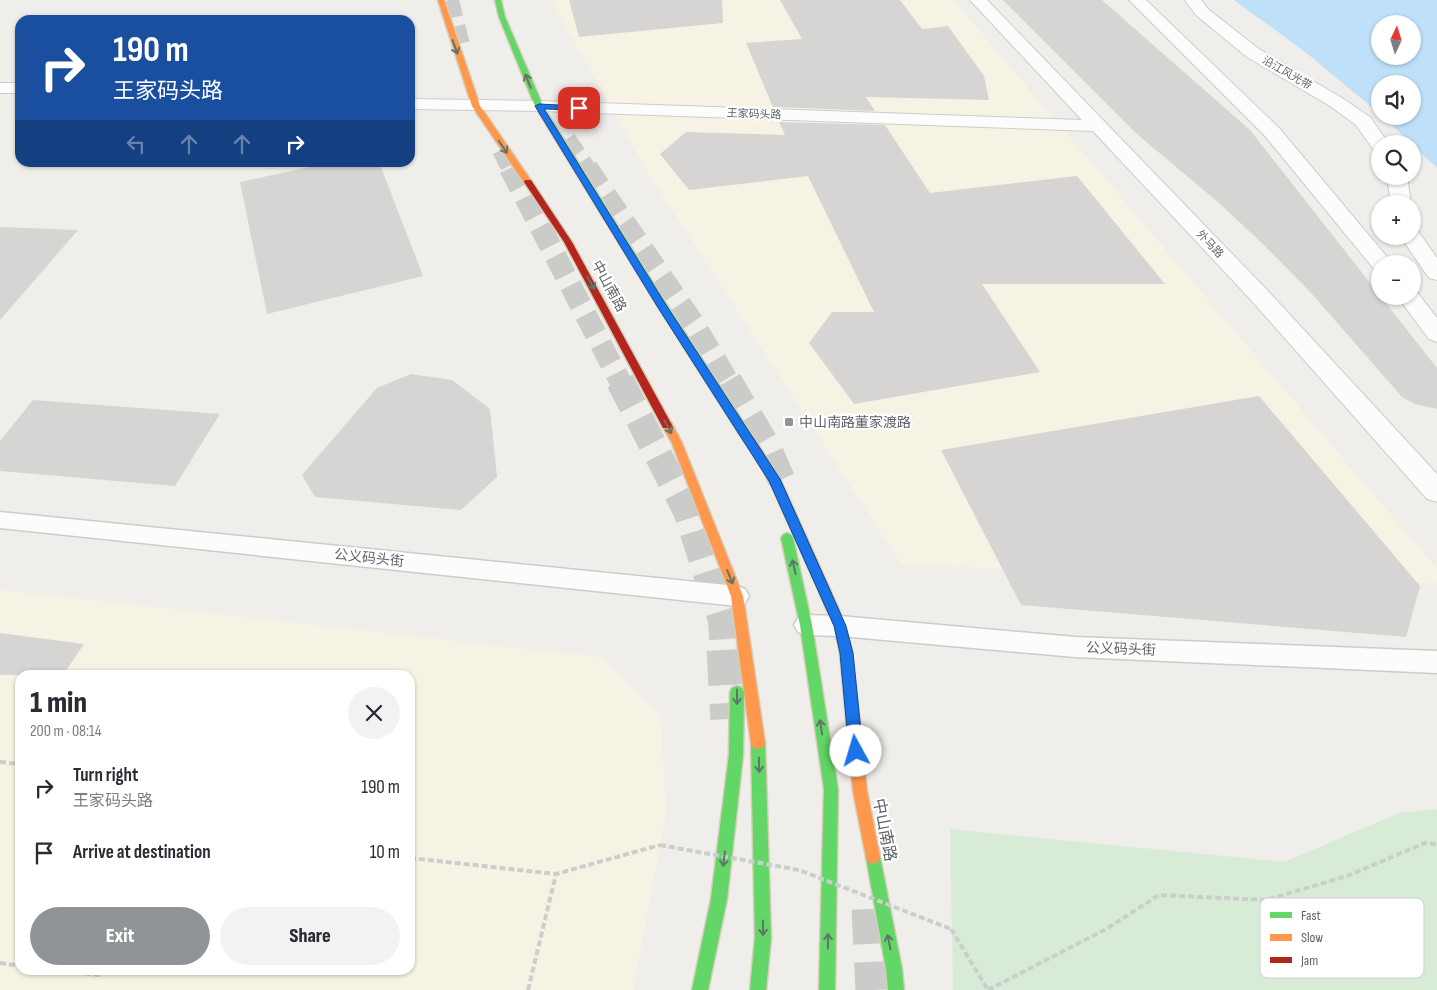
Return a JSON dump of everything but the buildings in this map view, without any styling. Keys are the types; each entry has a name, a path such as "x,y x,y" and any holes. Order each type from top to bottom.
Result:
{"main road":[{"name":"中山南路","path":"440,0 476,106 568,242 645,382 677,443 737,596 759,752 763,938 758,990"},
{"name":"中山南路","path":"498,0 502,16 539,106 662,306 774,479 840,626 846,653 860,791 894,969 896,990"},
{"name":"中山南路","path":"774,479 806,625 830,789 827,990"},
{"name":"中山南路","path":"700,990 719,899 736,755 737,596"}],"street":[{"name":"外马路","path":"978,0 1259,295 1437,492"},
{"path":"1137,0 1272,132 1374,255"},
{"name":"沿江风光带","path":"1193,0 1202,12 1253,53 1336,102 1363,121 1373,135"},
{"path":"0,88 15,88"},
{"name":"王家码头路","path":"415,104 539,106 1098,126"},
{"path":"1416,245 1436,272"},
{"path":"1415,305 1437,334"}],"lane":[{"name":"公义码头街","path":"0,520 737,596"},
{"name":"公义码头街","path":"806,625 840,626 1075,647 1437,662"}],"path":[{"path":"0,762 15,764"},
{"path":"1273,898 1346,876 1426,843 1437,844"},
{"path":"415,859 556,874 660,845 799,870 951,929 988,990 1108,928 1159,895 1260,900"},
{"path":"528,990 556,874"},
{"path":"0,964 15,966"}],"shaded area":[{"path":"551,0 953,0 1437,569 1437,583 902,565 645,168"},
{"path":"0,590 600,657 661,715 666,815 633,990 0,990"}],"green space":[{"path":"1437,809 1437,990 953,990 950,829 1284,862 1399,813"}],"water":[{"path":"1234,0 1437,0 1437,168 1421,153 1421,135 1402,135 1392,125 1421,125 1421,75 1371,75 1371,107 1304,51"}],"tunnel":[{"path":"450,0 461,45"},
{"path":"567,139 588,170"},
{"path":"501,150 510,168"},
{"path":"510,168 621,383"},
{"path":"587,168 694,324 729,383"},
{"path":"620,381 687,511 722,620 724,651"},
{"path":"728,381 767,447 782,481"},
{"path":"724,650 728,719"},
{"path":"869,909 873,990"}],"traffic: fast":[{"path":"498,0 502,17 539,106 662,305 749,440"},
{"path":"787,538 806,625 831,789 827,990"},
{"path":"700,990 719,899 736,755 737,692"},
{"path":"758,743 763,938 758,990"},
{"path":"873,857 894,969 896,990"}],"traffic: slow":[{"path":"441,0 476,106 528,182"},
{"path":"667,425 677,443 737,596 758,743"},
{"path":"826,594 840,626 846,653 860,791 873,857"}],"traffic: jam":[{"path":"528,182 568,242 667,425"},
{"path":"749,440 774,479 826,594"}],"place":[{"name":"中山南路董家渡路","path":"789,422"}],"route":[{"path":"579,108 539,106 662,306 774,479 840,626 846,653 856,751"}]}
